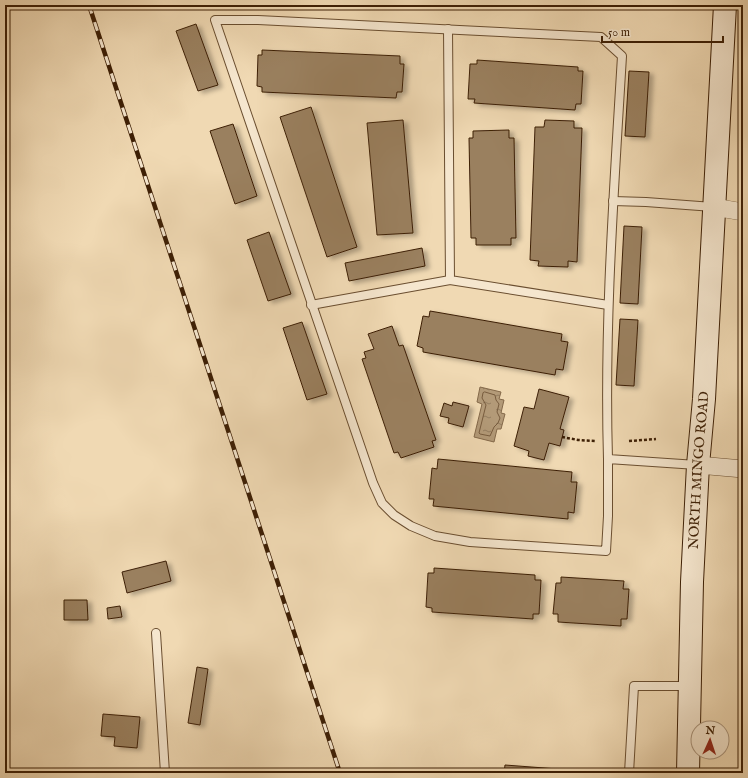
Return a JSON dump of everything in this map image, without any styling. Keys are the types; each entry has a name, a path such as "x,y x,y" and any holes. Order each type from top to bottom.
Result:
{"street":[{"name":"NORTH MINGO ROAD","path":"688,773 692,582 698,465 704,399 725,5"},
{"path":"714,207 743,201"},
{"path":"714,207 743,212"},
{"path":"698,465 743,469"}],"lane":[{"path":"215,20 258,20 448,29 601,37 622,56 608,305 606,394 608,516 606,551 470,542 435,536 411,526 394,515 382,503 373,483 311,305 215,20"},
{"path":"448,29 450,280"},
{"path":"613,201 714,207"},
{"path":"311,305 450,280 608,305"},
{"path":"608,459 698,465"},
{"path":"156,633 165,773"},
{"path":"628,773 634,686 690,686"}],"path":[{"path":"562,437 595,441"},
{"path":"629,441 656,439"}],"water":[{"path":"480,387 501,392 499,399 504,400 501,413 505,414 501,429 497,429 494,442 474,437 482,404 477,402"}],"building":[{"path":"196,24 218,85 198,91 176,31"},
{"path":"262,50 400,56 400,64 404,64 402,92 397,92 396,98 262,92 262,87 257,86 258,55 262,55"},
{"path":"477,60 578,67 578,71 583,71 581,104 576,104 575,110 474,103 475,99 468,99 470,64 477,64"},
{"path":"629,71 649,72 645,137 625,136"},
{"path":"311,107 357,247 327,257 280,117"},
{"path":"403,120 413,233 377,235 367,123"},
{"path":"545,120 574,121 574,128 582,128 577,262 568,261 568,267 538,266 539,261 530,260 535,127 544,127"},
{"path":"233,124 257,196 235,204 210,131"},
{"path":"509,130 509,138 514,138 516,238 511,238 511,245 476,245 476,238 471,238 469,138 473,138 473,131"},
{"path":"624,226 642,227 638,304 620,303"},
{"path":"269,232 291,294 268,301 247,240"},
{"path":"422,248 425,266 349,281 345,263"},
{"path":"430,311 562,334 561,341 568,342 563,370 556,369 555,375 423,352 423,348 417,346 423,316 429,317"},
{"path":"620,319 638,320 634,386 616,385"},
{"path":"302,322 327,394 307,400 283,328"},
{"path":"392,326 399,346 403,345 436,440 432,441 434,447 401,458 398,452 394,453 362,359 366,358 364,352 374,349 368,334"},
{"path":"539,389 569,397 560,429 564,430 560,446 549,443 544,460 528,456 529,451 514,446 524,407 534,409"},
{"path":"453,402 469,406 463,427 448,423 449,418 440,416 444,403 452,406"},
{"path":"438,459 572,472 571,482 577,482 574,513 568,512 568,519 433,506 434,499 429,499 432,468 437,469"},
{"path":"166,561 171,581 127,593 122,572"},
{"path":"434,568 535,575 535,580 541,580 539,614 533,614 533,619 432,612 432,608 426,607 428,573 434,573"},
{"path":"561,577 624,581 623,589 629,589 627,619 621,619 621,626 558,622 558,614 553,614 556,583 561,583"},
{"path":"64,600 87,600 88,620 64,620"},
{"path":"120,606 122,617 108,619 107,608"},
{"path":"197,667 208,669 200,725 188,723"},
{"path":"103,714 140,717 137,748 114,746 115,737 101,736"},
{"path":"505,765 584,771 584,773 504,773"}],"railway":[{"path":"89,5 340,773"}]}
